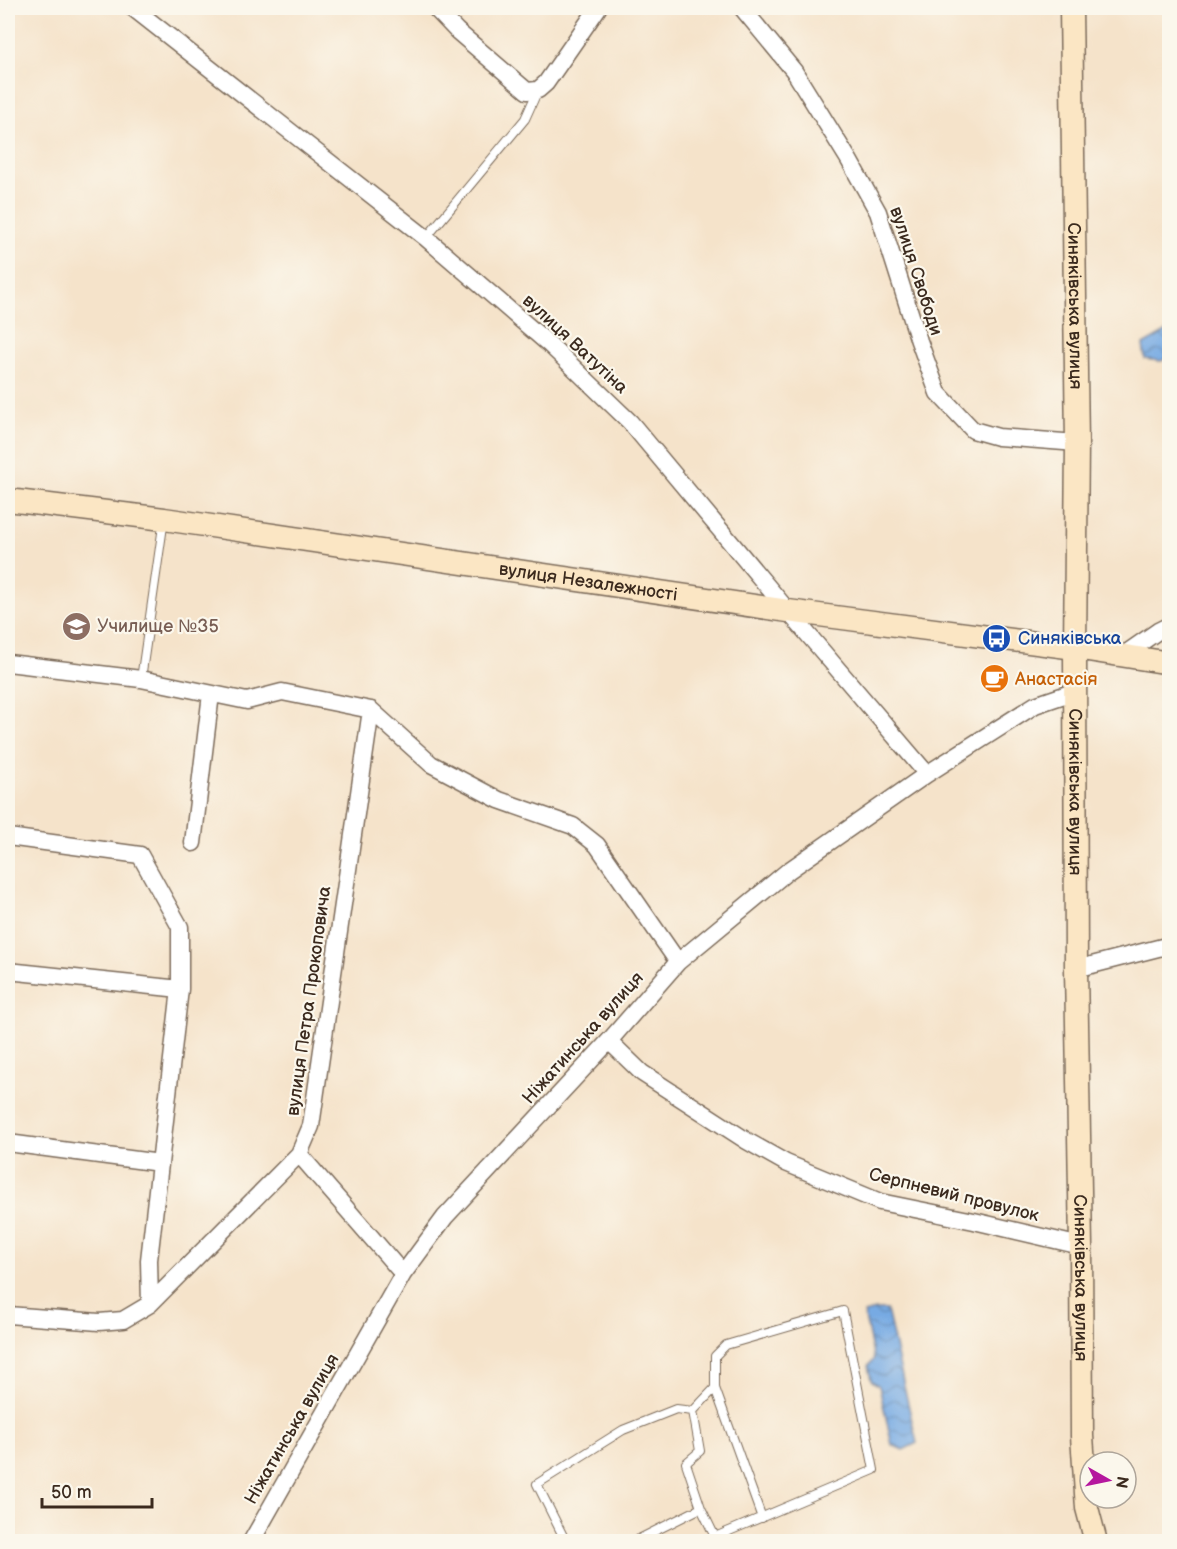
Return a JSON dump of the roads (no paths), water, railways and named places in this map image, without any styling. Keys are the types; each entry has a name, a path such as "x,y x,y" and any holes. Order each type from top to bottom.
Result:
{"street":[{"name":"вулиця Ватутіна","path":"134,8 426,238 550,345 630,422 927,774"},
{"path":"435,8 457,32 527,91 538,90 546,83 598,8"},
{"name":"вулиця Свободи","path":"742,8 794,71 878,212 938,393 973,430 998,437 1077,443"},
{"name":"Синяківська вулиця","path":"1071,8 1077,443 1076,969 1082,1436 1087,1508 1096,1542"},
{"name":"вулиця Незалежності","path":"8,500 164,519 1170,663"},
{"path":"1122,656 1170,625"},
{"path":"8,663 141,679 247,701 282,692 371,710 431,764 499,800 573,825 597,845 678,962"},
{"name":"Ніжатинська вулиця","path":"251,1542 403,1274 445,1217 609,1041 678,962 788,871 927,774 1035,705 1076,692"},
{"path":"193,843 211,694"},
{"name":"вулиця Петра Прокоповича","path":"8,1315 99,1322 123,1320 150,1304 299,1154 311,1126 371,710"},
{"path":"8,837 140,855 180,927 180,989 149,1260 150,1304"},
{"path":"1076,969 1170,945"},
{"path":"8,971 180,989"},
{"name":"Серпневий провулок","path":"609,1041 642,1073 747,1141 786,1163 880,1202 1081,1246"},
{"path":"8,1143 160,1163"},
{"path":"299,1154 403,1274"}],"lane":[{"path":"426,238 525,119 538,90"},
{"path":"141,679 164,519"},
{"path":"693,1411 700,1451 686,1463 701,1508 716,1539 874,1470 843,1311 726,1345 715,1356 715,1388 762,1518"},
{"path":"693,1411 715,1388"},
{"path":"566,1542 537,1484 623,1430 676,1409 693,1411"},
{"path":"633,1542 701,1508"}],"water":[{"path":"1169,330 1169,357 1161,361 1145,359 1143,345"},
{"path":"887,1310 917,1443 903,1450 892,1445 879,1386 871,1380 868,1366 874,1359 864,1313"}],"place":[{"name":"Училище №35","path":"76,626"},
{"name":"Синяківська","path":"997,638"},
{"name":"Анастасія","path":"994,679"}]}
